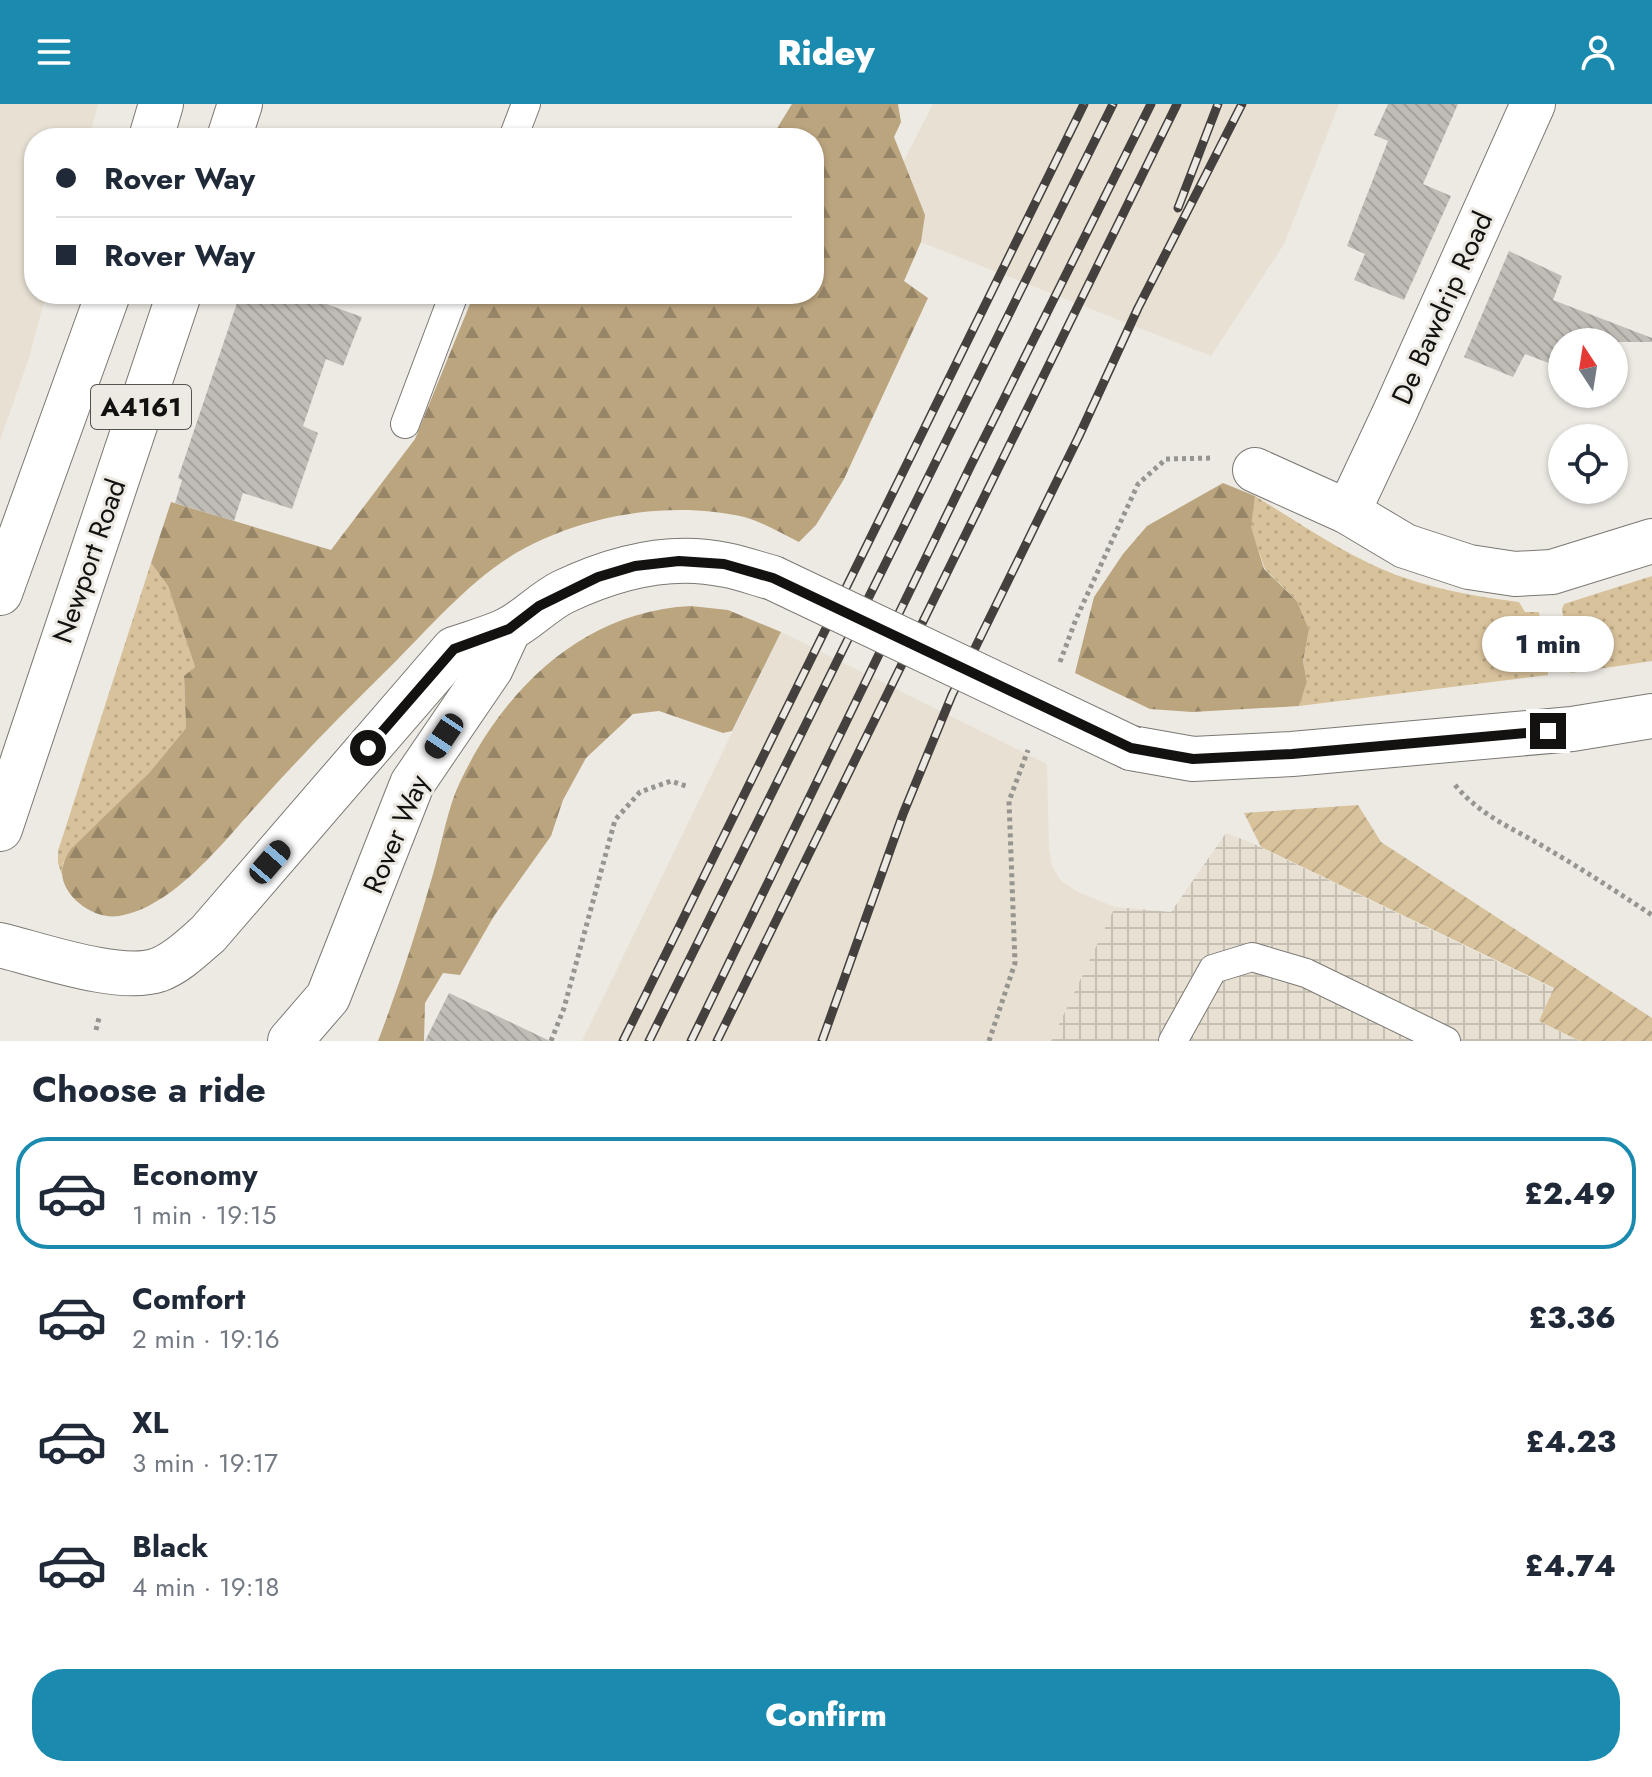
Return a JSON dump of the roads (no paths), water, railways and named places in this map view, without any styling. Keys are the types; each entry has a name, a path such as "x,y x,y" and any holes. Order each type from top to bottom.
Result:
{"street":[{"path":"154,128 161,104"},
{"path":"232,128 240,104"},
{"name":"De Bawdrip Road","path":"1348,512 1533,104"},
{"name":"A4161","path":"0,593 104,304"},
{"name":"Newport Road","path":"0,829 176,304"},
{"path":"1255,470 1348,512 1405,546 1469,567 1515,574 1552,572 1652,541"},
{"name":"Rover Way","path":"0,945 124,975 157,970 180,958 208,934 454,649 509,629 539,606 563,593 598,577 635,566 679,561 724,564 773,578 1131,748 1193,759 1292,754 1572,729 1652,716"},
{"name":"Rover Way","path":"290,1041 328,997 412,784 491,668 509,629"}],"lane":[{"path":"517,128 526,104"},
{"path":"405,424 450,304"},
{"path":"1173,1041 1213,969 1252,957 1306,973 1446,1041"}],"railway":[{"path":"623,1041 1084,104"},
{"path":"649,1041 1113,104"},
{"path":"691,1041 971,465 1151,104"},
{"path":"717,1041 1177,104"},
{"path":"1178,208 1218,104"},
{"path":"822,1041 903,814 952,695 1138,308 1242,104"}]}
